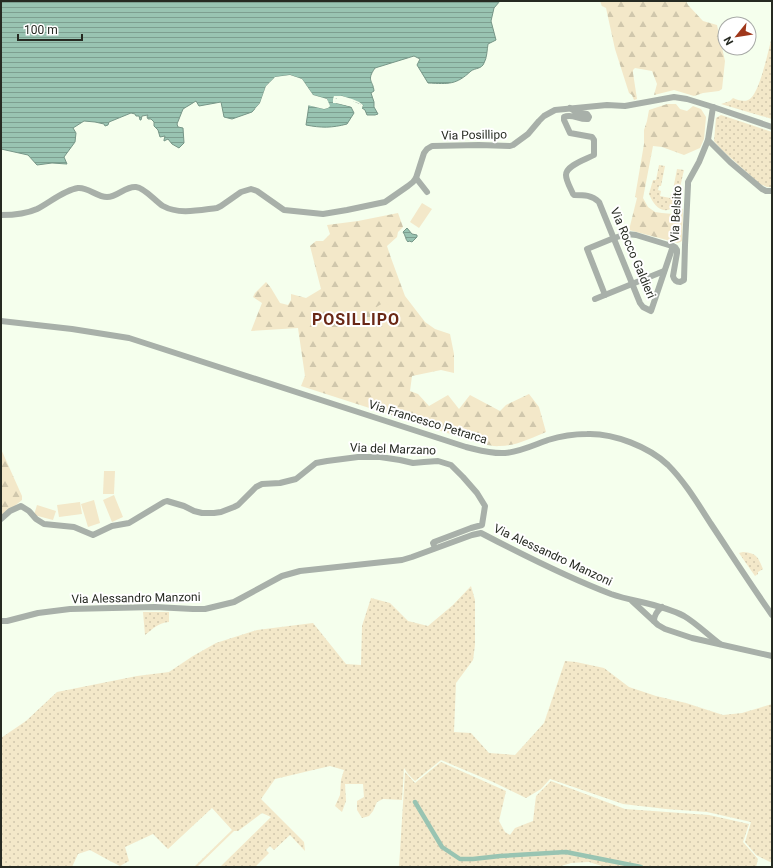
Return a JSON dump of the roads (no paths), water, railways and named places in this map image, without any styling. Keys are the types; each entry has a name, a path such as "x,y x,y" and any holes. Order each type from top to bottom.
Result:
{"street":[{"name":"Via Posillipo","path":"416,178 424,152 429,147 513,145 528,134 544,116 555,110 625,106 674,97 688,99 772,127"},
{"name":"Via Belsito","path":"673,246 677,250 673,276 676,281 680,282 684,280 685,277 688,182 699,162 708,140 713,107"},
{"name":"Via Rocco Galdieri","path":"570,108 576,112 587,114 589,116 589,118 586,119 565,116 564,119 570,134 593,138 594,140 593,156 579,162 568,170 566,176 573,195 591,196 599,202 641,305 651,311 664,271"},
{"path":"708,140 730,162 762,189 772,191"},
{"path":"1,215 14,215 32,211 74,189 83,188 106,197 117,195 132,187 136,187 145,191 164,206 191,212 217,208 241,192 251,190 257,191 284,210 323,214 385,202 414,182 416,178 428,192"},
{"path":"595,299 605,295 664,271 673,246 631,234 624,234 587,249 605,295"},
{"name":"Via Francesco Petrarca","path":"1,322 72,329 129,338 466,447 491,453 518,451 562,437 588,434 608,436 628,442 650,452 676,473 772,615"},
{"name":"Via del Marzano","path":"1,519 10,511 21,506 44,524 74,527 93,535 112,526 129,523 162,503 167,502 184,506 202,513 214,513 227,510 238,504 256,487 262,484 280,483 296,479 316,463 327,460 358,457 386,458 413,463 438,461 451,465 477,493 484,506 482,526 471,528 434,542 435,548"},
{"name":"Via Alessandro Manzoni","path":"1,622 38,613 70,609 156,607 193,610 205,608 234,602 282,576 300,571 402,560 481,533 530,559 590,585 612,594 662,607 683,616 720,644"},
{"name":"Via Alessandro Manzoni","path":"630,599 658,625 665,629 695,639 770,655"},
{"path":"654,621 657,612 662,607"},
{"path":"695,639 698,638 700,633 697,626"}],"waterway":[{"path":"415,802 442,847 460,859 566,852 641,867"}],"district":[{"name":"POSILLIPO","path":"356,319"}]}
